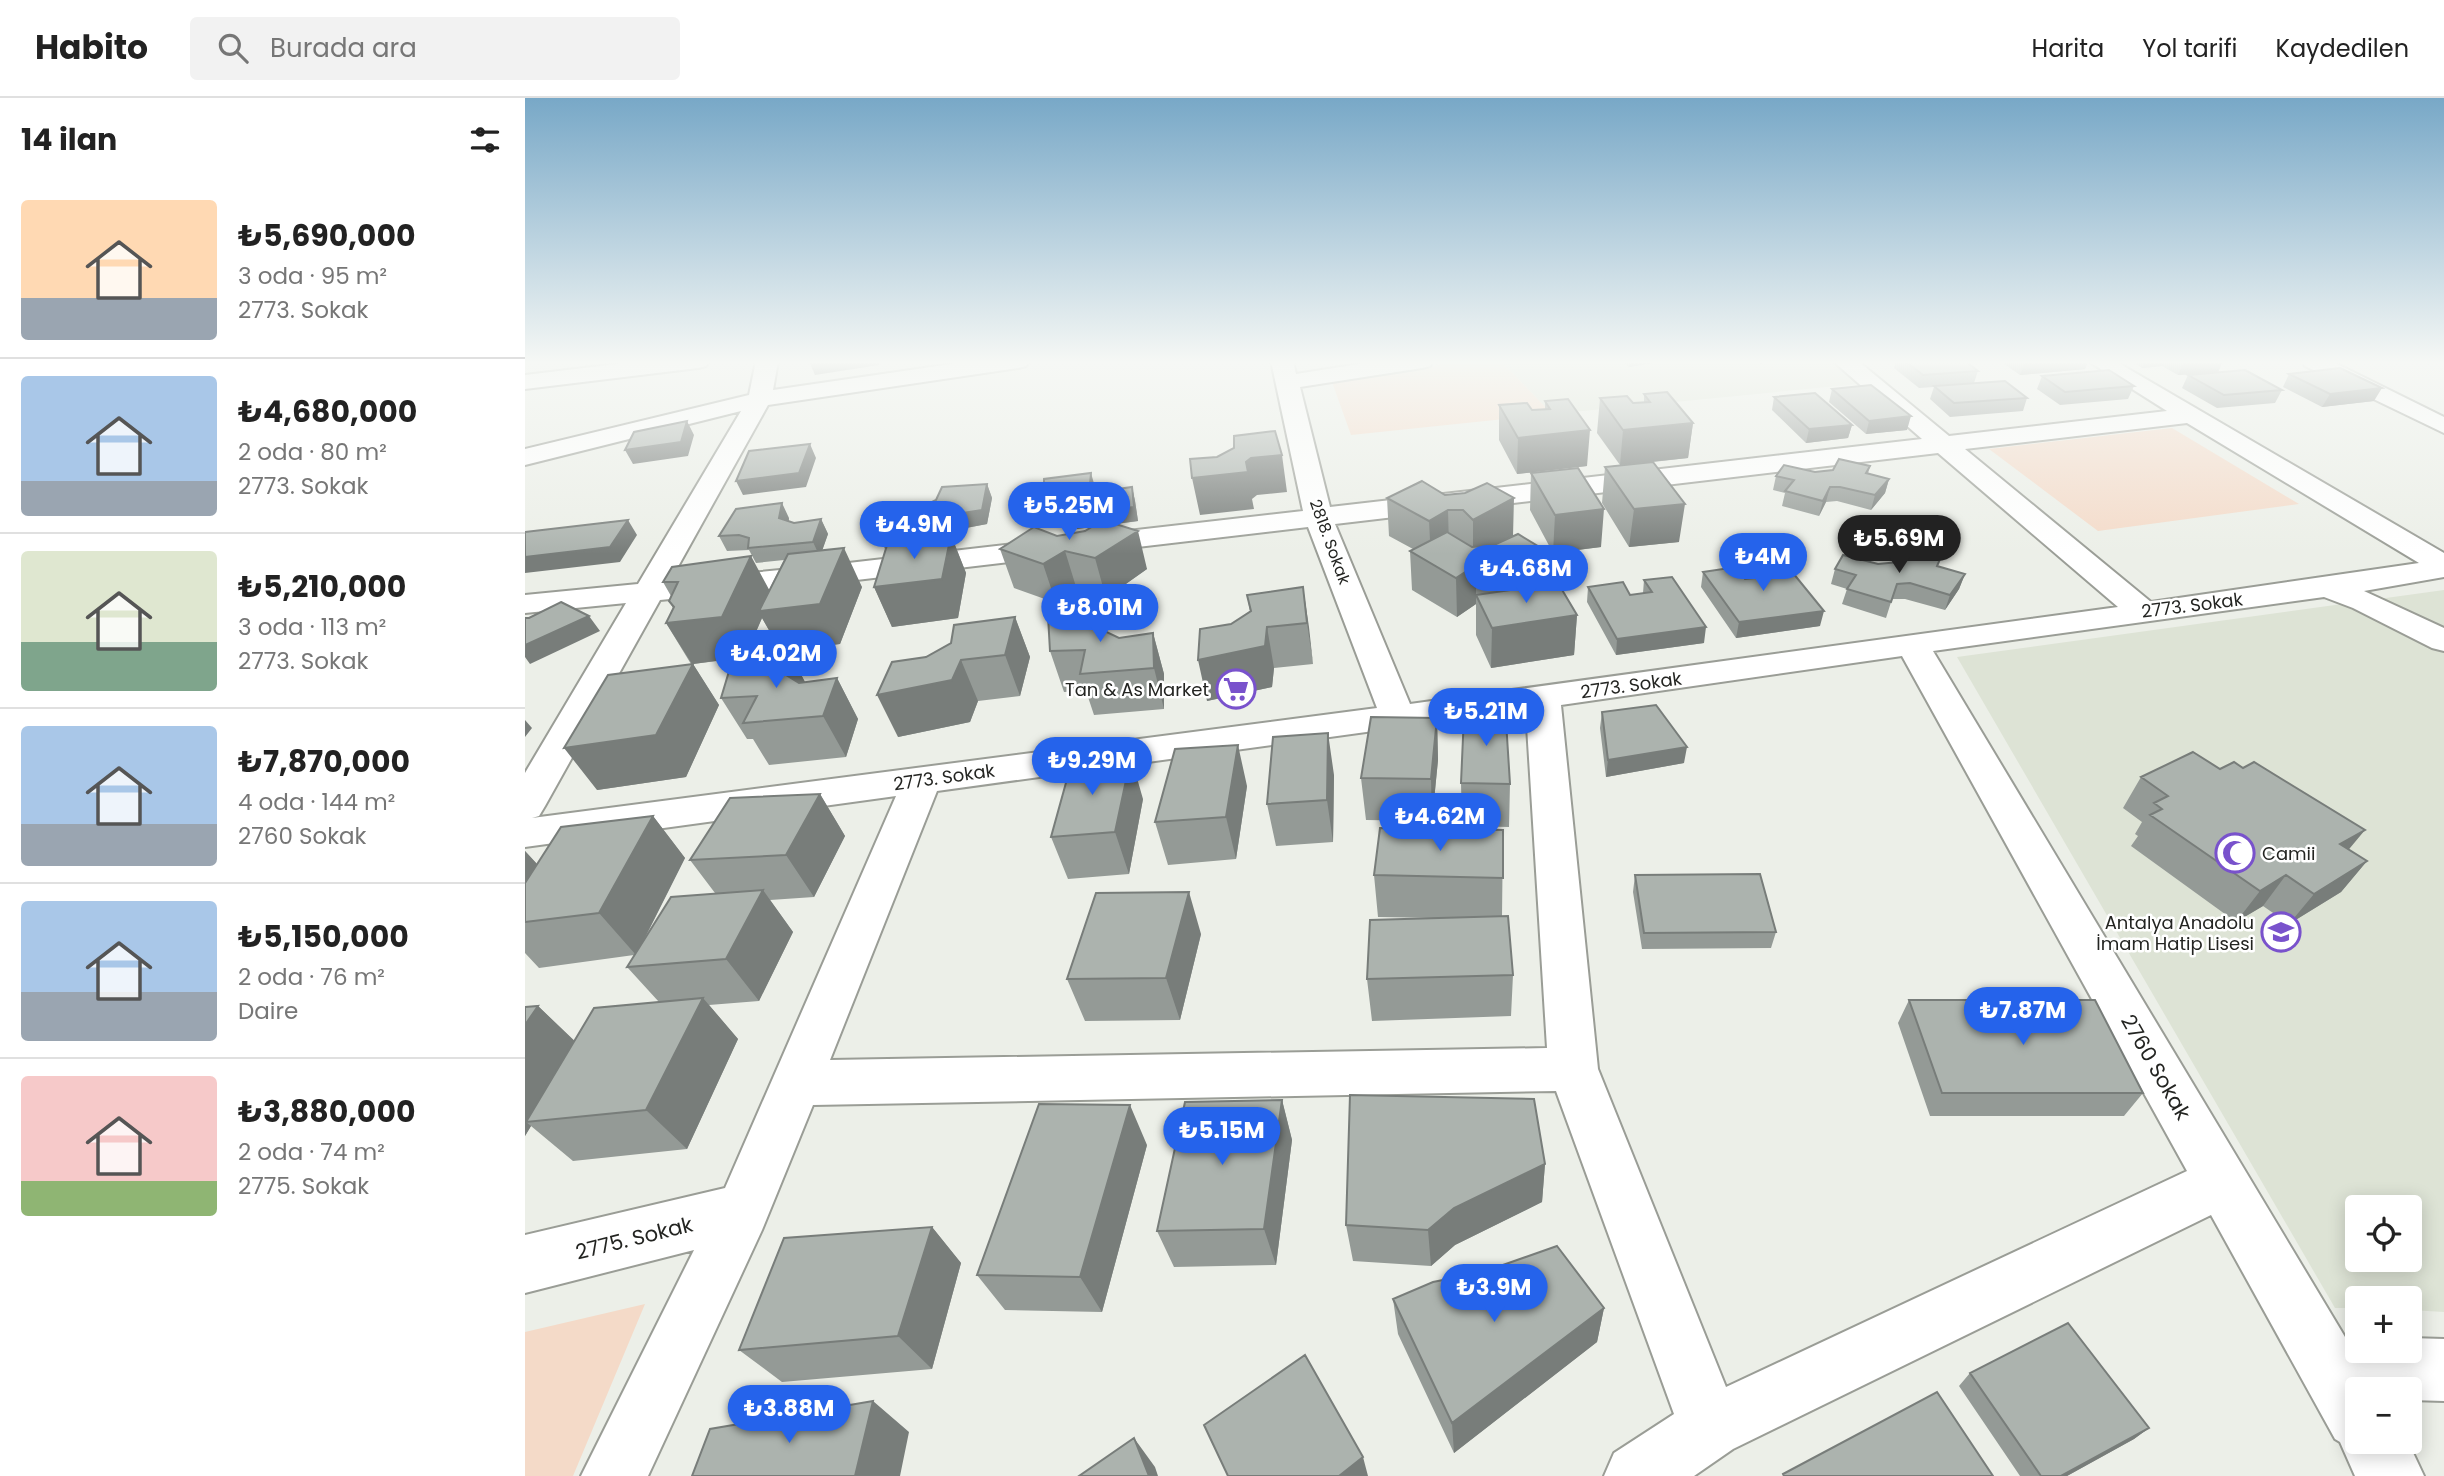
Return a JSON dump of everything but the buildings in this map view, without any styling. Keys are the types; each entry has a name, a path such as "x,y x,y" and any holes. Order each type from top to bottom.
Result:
{"street":[{"path":"525,457 651,425"},
{"path":"525,806 744,425"},
{"name":"2818. Sokak","path":"1297,425 1319,519 1398,717"},
{"path":"1921,425 2142,611"},
{"path":"525,604 649,593 1319,519 2110,425"},
{"path":"2204,425 2444,567"},
{"name":"2773. Sokak","path":"525,833 1543,698 2142,611 2331,589 2444,567"},
{"path":"2331,589 2364,601 2444,640"},
{"name":"2760 Sokak","path":"1913,645 2343,1392"},
{"path":"1543,698 1573,1069 1711,1427"},
{"path":"614,1476 743,1211 923,779"},
{"path":"797,1083 1573,1069"},
{"path":"1637,1476 1711,1427 2222,1182"},
{"name":"2775. Sokak","path":"525,1264 743,1211"},
{"path":"2343,1392 2444,1370"},
{"path":"2379,1454 2391,1476"}],"shaded area":[{"path":"1348,425 1444,425 1351,435"},
{"path":"2172,428 2299,504 2098,531 1989,449"},
{"name":"Antalya Anadolu İmam Hatip Lisesi","path":"2444,590 2444,1312 2422,1311 2422,1286 2345,1286 2345,1308 2335,1308 1957,657"},
{"path":"645,1304 573,1476 525,1476 525,1332"}],"place":[{"name":"Tan & As Market","path":"1236,689"},
{"name":"Camii","path":"2235,853"},
{"name":"Antalya Anadolu İmam Hatip Lisesi","path":"2281,932"}]}
